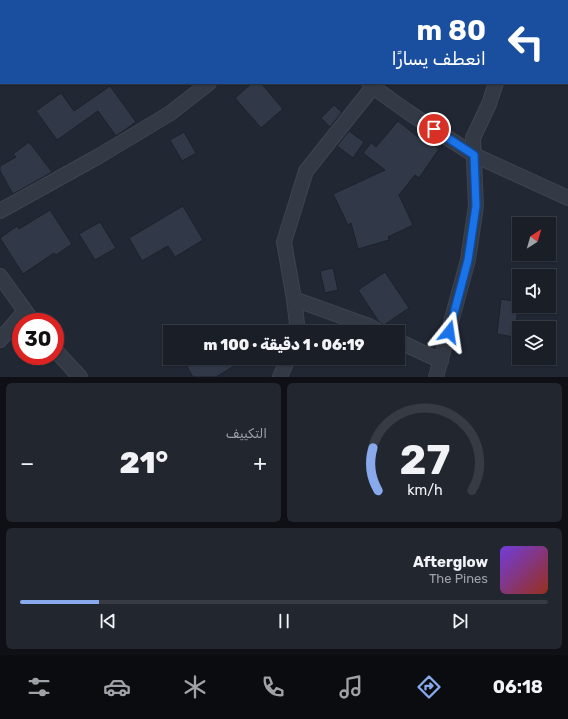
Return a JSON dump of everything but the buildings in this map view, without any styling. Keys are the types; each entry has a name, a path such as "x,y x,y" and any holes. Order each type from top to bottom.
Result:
{"street":[{"path":"0,211 99,156 169,114 209,84"},
{"path":"436,377 468,260 476,206 473,138 489,104 496,84"},
{"path":"297,325 284,242 306,171 371,85 408,112 474,155 568,198"},
{"path":"0,276 26,313"},
{"path":"294,299 362,325"},
{"path":"0,340 12,330"},
{"path":"405,344 441,361"},
{"path":"64,360 80,377"},
{"path":"280,377 285,365"}],"route":[{"path":"434,129 474,155 476,206 468,260 449,332"}]}
